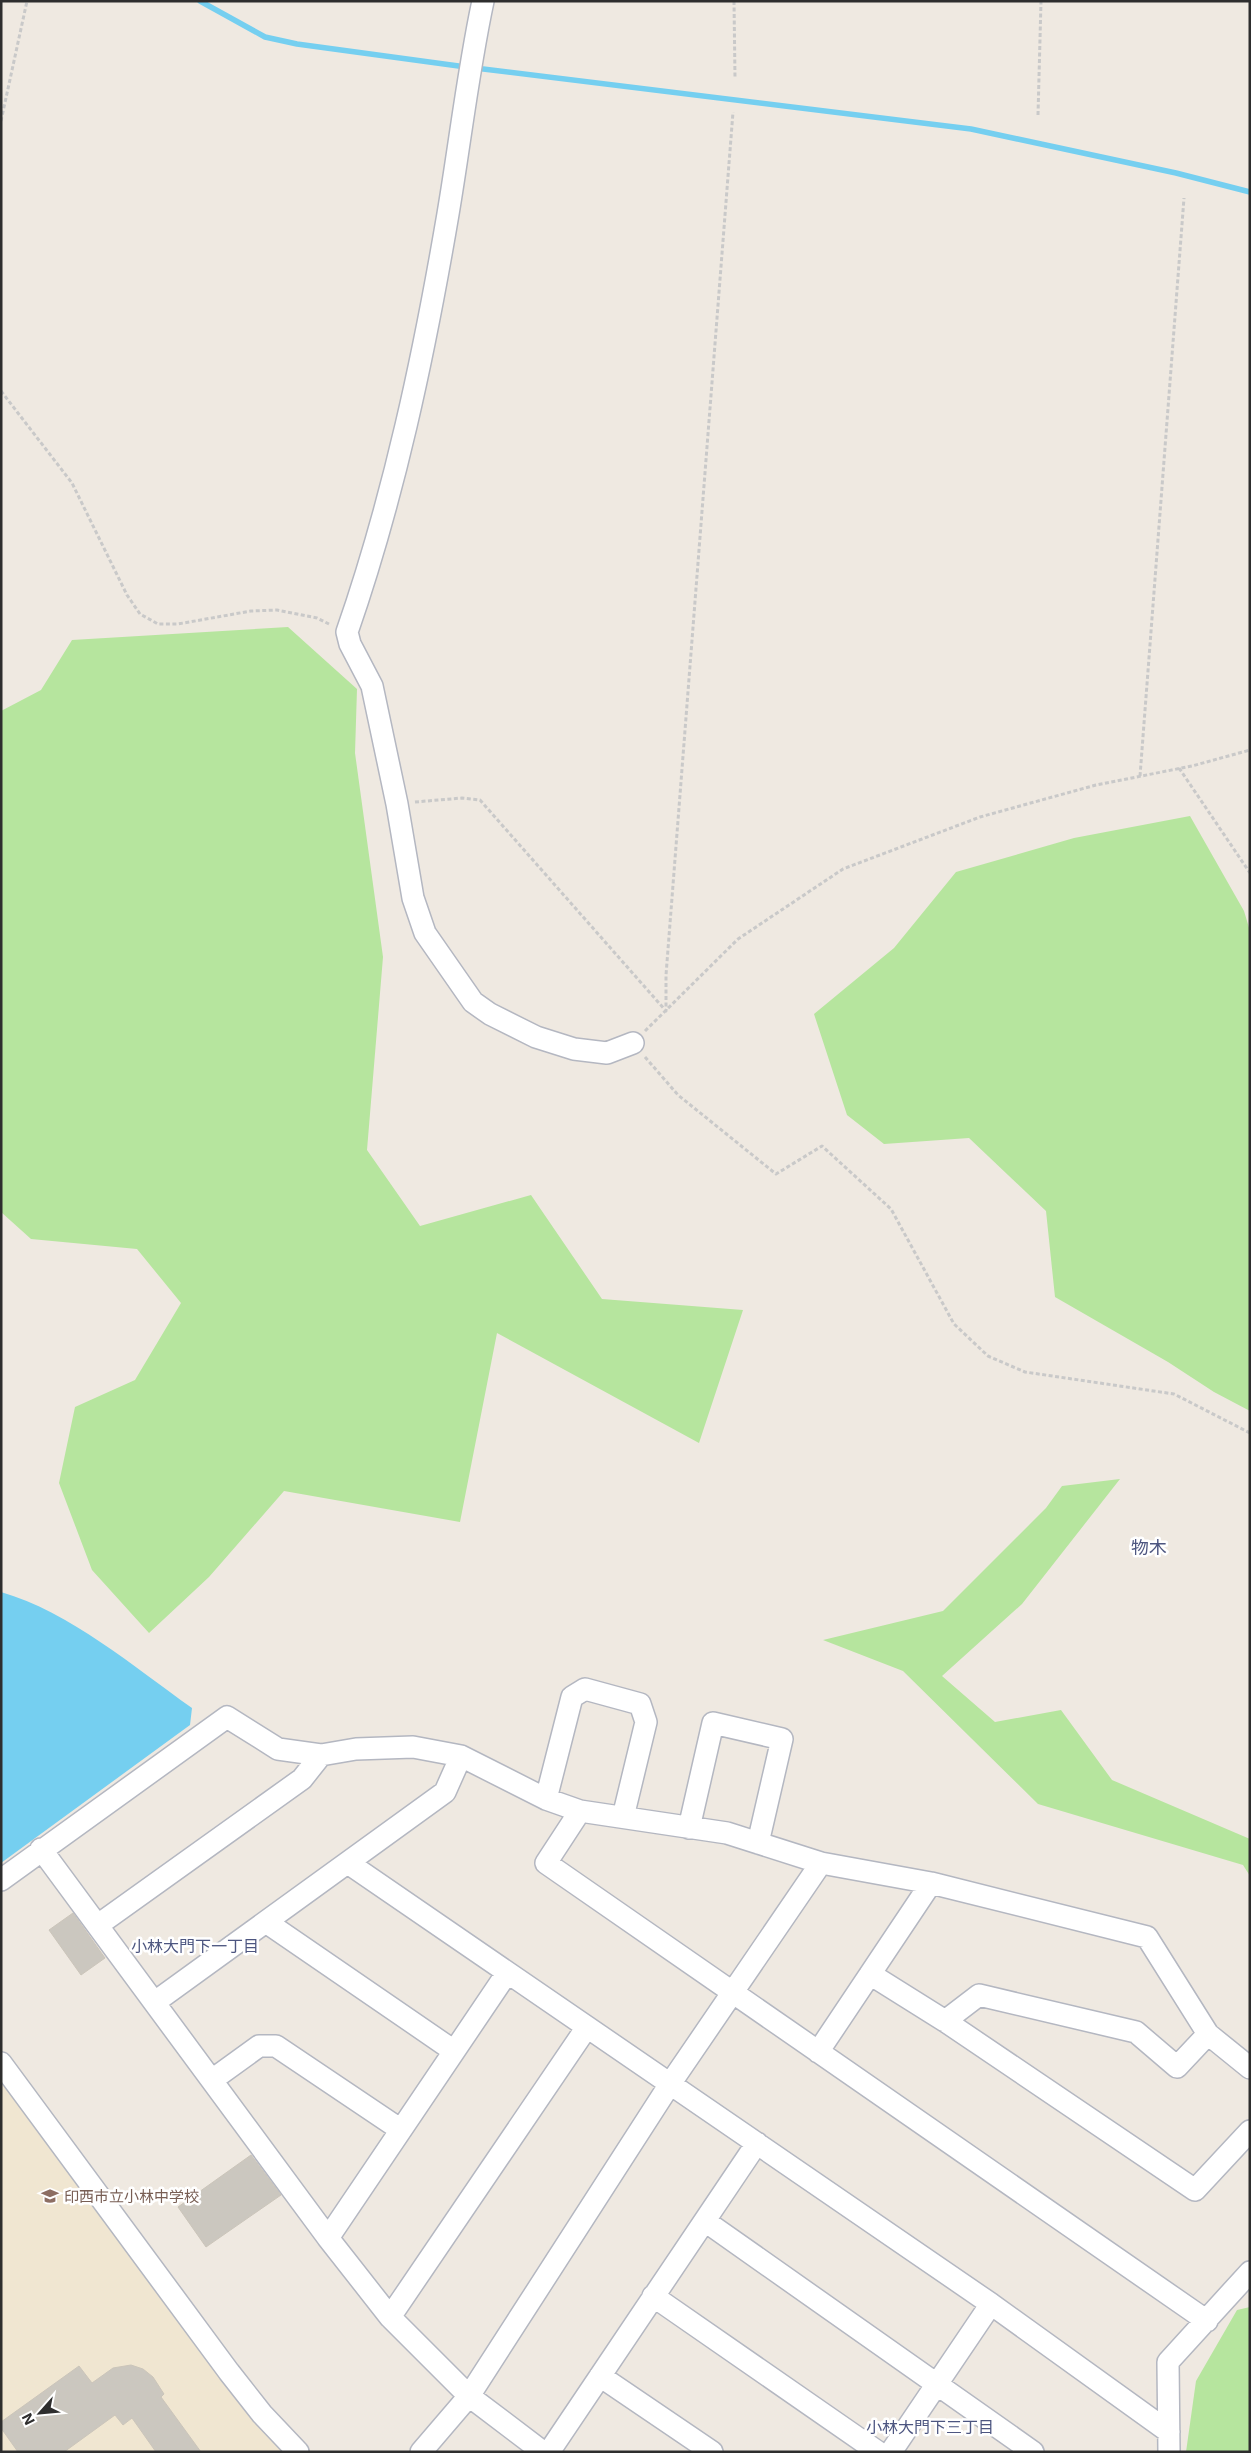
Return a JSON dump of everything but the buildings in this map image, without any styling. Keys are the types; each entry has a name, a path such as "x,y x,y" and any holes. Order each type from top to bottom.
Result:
{"street":[{"path":"483,1 474,44 444,234 404,432 369,562 347,632 350,644 372,686 397,804 413,898 425,933 474,1002 490,1014 536,1036 574,1049 607,1053 632,1043"},
{"path":"546,1799 572,1698 584,1688 640,1704 646,1722 623,1817"},
{"path":"1,1880 227,1717 278,1749 321,1755 356,1749 413,1747 461,1756 546,1799 580,1811 727,1834 820,1863 931,1883 1147,1937 1208,2034 1250,2068"},
{"path":"689,1828 713,1723 782,1739 758,1843"},
{"path":"98,1925 302,1779 321,1755"},
{"path":"155,2002 445,1792 461,1756"},
{"path":"580,1811 546,1864 1207,2322"},
{"path":"42,1849 328,2238 390,2317 469,2396 543,2452"},
{"path":"348,1863 991,2304 1169,2442"},
{"path":"421,2452 469,2396 670,2084 820,1863"},
{"path":"818,2052 931,1883"},
{"path":"266,1922 454,2052"},
{"path":"328,2238 507,1973"},
{"path":"870,1974 945,2021 1195,2190 1250,2131"},
{"path":"945,2021 979,1995 1136,2032 1177,2067 1208,2034"},
{"path":"390,2317 586,2027"},
{"path":"212,2080 259,2046 276,2046 400,2130"},
{"path":"1,2063 229,2372 262,2414 298,2452"},
{"path":"549,2452 756,2144"},
{"path":"704,2221 1033,2452"},
{"path":"1169,2442 1168,2362 1207,2322 1250,2272"},
{"path":"653,2296 878,2452"},
{"path":"891,2452 991,2304"},
{"path":"600,2376 712,2452"}],"path":[{"path":"1,121 27,1"},
{"path":"734,1 735,78"},
{"path":"1038,115 1041,1"},
{"path":"666,1010 667,966 733,112"},
{"path":"1140,776 1184,198"},
{"path":"1,391 72,482 127,595 140,614 158,624 178,624 251,611 277,610 317,618 347,632"},
{"path":"1250,750 1179,768 1096,785 980,817 843,869 738,939 632,1043 678,1095 776,1174 822,1146 891,1209 954,1324 988,1356 1025,1372 1174,1394 1250,1433"},
{"path":"1179,768 1250,873"},
{"path":"397,804 462,798 480,800 666,1010"}],"shaded area":[{"name":"印西市立小林中学校","path":"1,2063 298,2452 1,2452"}],"green space":[{"path":"288,627 357,689 355,753 383,957 367,1150 420,1226 531,1195 602,1299 743,1310 699,1443 497,1333 460,1522 284,1491 209,1577 149,1633 92,1570 59,1483 75,1407 135,1380 181,1303 137,1249 31,1239 1,1212 1,711 41,690 72,640"},
{"path":"1190,816 1244,911 1250,931 1250,1411 1214,1392 1168,1362 1055,1297 1046,1211 969,1138 884,1144 847,1115 814,1014 894,948 956,872 1074,838"},
{"path":"1120,1479 1022,1604 942,1676 995,1722 1061,1710 1112,1780 1250,1839 1250,1876 1243,1865 1038,1804 903,1671 823,1640 943,1611 1046,1508 1062,1486"},
{"path":"1250,2307 1250,2452 1186,2452 1196,2381 1237,2310"}],"water":[{"path":"1,1592 27,1601 52,1613 101,1642 192,1708 190,1725 1,1863"}],"waterway":[{"path":"200,1 265,37 297,44 466,67"},
{"path":"475,68 971,129 1176,173 1250,192"}],"place":[{"name":"印西市立小林中学校","path":"50,2196"}],"district":[{"name":"物木","path":"1149,1547"},
{"name":"小林大門下一丁目","path":"195,1946"},
{"name":"小林大門下三丁目","path":"930,2427"}]}
